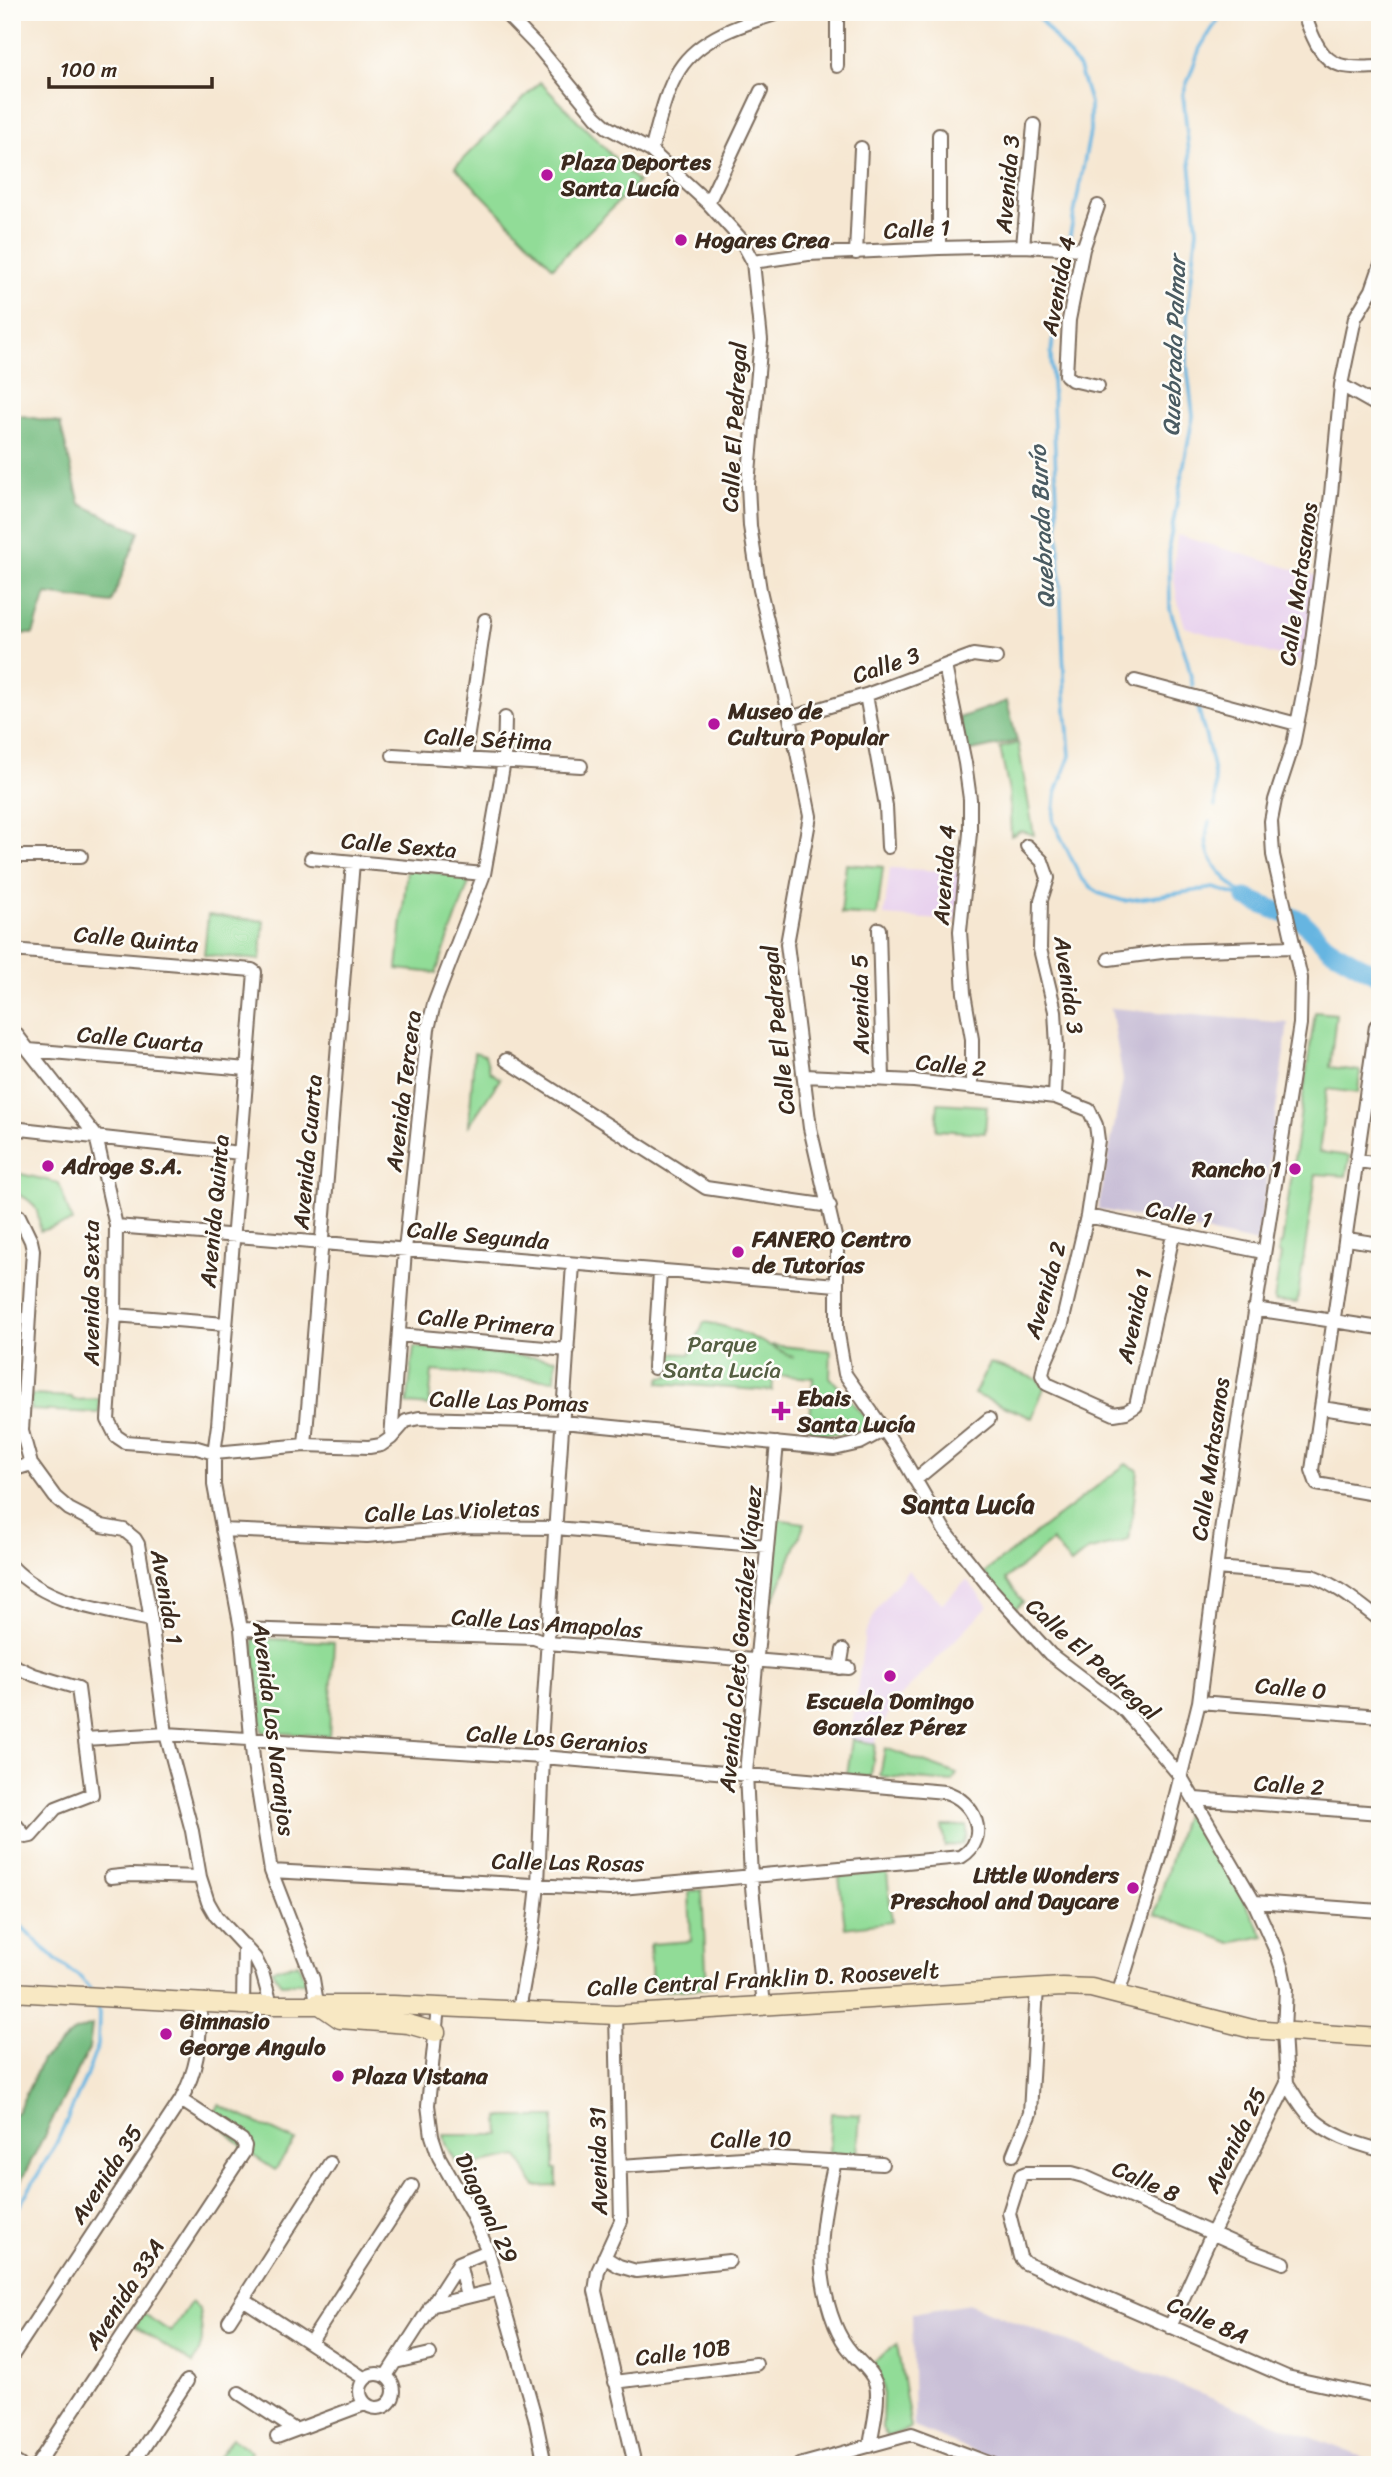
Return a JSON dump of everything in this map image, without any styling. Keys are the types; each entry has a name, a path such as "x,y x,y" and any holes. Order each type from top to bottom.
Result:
{"main road":[{"name":"Calle Central Franklin D. Roosevelt","path":"12,1992 243,2005 317,2003 616,2015 1037,1987 1091,1988 1252,2029 1380,2038"},
{"path":"317,2003 340,2019 408,2024 436,2032"}],"street":[{"name":"Calle El Pedregal","path":"504,12 539,48 596,117 607,127 651,151 708,203 740,238 753,262 761,340 748,484 750,526 760,590 810,816 787,944 810,1128 837,1245 837,1328 845,1374 884,1430 945,1531 1020,1624 1051,1654 1126,1712 1181,1777"},
{"path":"651,151 666,98 680,68 693,54 717,36 743,24 782,12"},
{"path":"833,12 837,17 838,66"},
{"path":"1303,12 1320,51 1329,59 1340,65 1380,67"},
{"path":"708,203 761,91"},
{"name":"Avenida 3","path":"1023,246 1034,125"},
{"path":"939,135 939,248"},
{"path":"856,253 861,148"},
{"name":"Avenida 4","path":"1098,206 1079,249 1069,320 1066,375 1072,380 1098,386"},
{"name":"Calle 1","path":"753,262 808,254 939,248 1023,246 1079,249"},
{"name":"Calle Matasanos","path":"1118,1995 1161,1855 1199,1702 1254,1309 1300,1024 1301,978 1273,855 1271,821 1297,724 1309,664 1331,494 1341,385 1355,318 1376,291 1380,267"},
{"path":"1341,385 1380,407"},
{"path":"467,760 467,740 485,620"},
{"name":"Calle 3","path":"790,718 866,695 973,655 996,658"},
{"name":"Avenida 4","path":"945,666 970,799 970,833 960,931 964,993 972,1039 972,1088"},
{"path":"1135,681 1297,724"},
{"path":"866,695 886,806 888,847"},
{"name":"Avenida Tercera","path":"391,1438 405,1250 428,1029 434,1004 484,874 503,761 505,718"},
{"name":"Calle Sétima","path":"393,754 581,766"},
{"name":"Avenida 3","path":"1027,846 1042,861 1048,878 1041,900 1040,949 1055,1011 1055,1097"},
{"path":"12,856 81,856"},
{"name":"Calle Sexta","path":"311,858 484,874"},
{"name":"Avenida Cuarta","path":"305,1445 353,863"},
{"name":"Avenida 5","path":"879,929 883,1079"},
{"path":"1109,959 1169,951 1293,947"},
{"name":"Calle Quinta","path":"12,950 255,972"},
{"name":"Avenida Quinta","path":"214,1453 255,972"},
{"path":"1377,1026 1374,1085 1358,1161 1312,1470 1317,1484 1325,1487 1380,1495"},
{"name":"Avenida Sexta","path":"12,1028 96,1136 116,1226 115,1315 108,1420"},
{"name":"Calle Cuarta","path":"29,1050 247,1069"},
{"path":"506,1060 706,1188 830,1206"},
{"name":"Calle 2","path":"805,1076 883,1079 1055,1097 1089,1110"},
{"name":"Avenida 2","path":"1089,1110 1097,1125 1098,1140 1087,1216 1062,1324 1042,1375 1047,1384 1114,1413 1126,1412 1136,1406"},
{"path":"12,1128 240,1153"},
{"path":"1358,1161 1380,1164"},
{"name":"Avenida 1","path":"19,1216 33,1250 18,1403 31,1464 55,1497 69,1509 102,1526 124,1530 135,1539 151,1620 166,1734 192,1831 200,1877 216,1916 255,1958 271,2004"},
{"name":"Calle 1","path":"1087,1216 1263,1252"},
{"name":"Calle Segunda","path":"116,1226 836,1285"},
{"name":"Avenida 1","path":"1136,1406 1173,1235"},
{"path":"1347,1239 1380,1244"},
{"path":"519,2010 538,1885 543,1757 541,1743 573,1264"},
{"path":"654,1368 660,1272"},
{"path":"1254,1309 1380,1328"},
{"path":"115,1315 225,1324"},
{"name":"Calle Primera","path":"399,1335 568,1350"},
{"path":"1322,1408 1380,1416"},
{"name":"Calle Las Pomas","path":"108,1420 116,1436 125,1442 194,1447 214,1453 305,1445 381,1445 406,1421 419,1418 563,1422 834,1449 860,1443 884,1430"},
{"path":"915,1480 989,1419"},
{"name":"Avenida Cleto González Víquez","path":"764,2006 751,1877 746,1773 777,1443"},
{"name":"Avenida Los Naranjos","path":"214,1453 215,1485 241,1629 252,1740 271,1871 313,1979 317,2003"},
{"path":"12,1470 31,1464"},
{"name":"Calle Las Violetas","path":"222,1530 367,1536 465,1527 556,1528 767,1546"},
{"path":"12,1567 60,1599 151,1620"},
{"path":"1216,1568 1312,1576 1323,1580 1380,1620"},
{"name":"Calle Las Amapolas","path":"241,1629 534,1638 548,1643 844,1668 843,1650"},
{"path":"12,1665 34,1675 78,1688 92,1794 56,1808 31,1836 26,1837 12,1820"},
{"name":"Calle 0","path":"1199,1702 1380,1716"},
{"path":"85,1739 166,1734"},
{"name":"Calle Los Geranios","path":"166,1734 543,1757 945,1792"},
{"name":"Avenida 25","path":"1170,2327 1212,2234 1287,2083 1284,2031 1286,1988 1276,1951 1254,1902 1181,1777"},
{"name":"Calle Las Rosas","path":"271,1871 610,1889 961,1857 976,1845 976,1822 964,1801 945,1792"},
{"name":"Calle 2","path":"1195,1799 1380,1813"},
{"path":"111,1877 200,1877"},
{"path":"1254,1902 1380,1911"},
{"path":"243,2005 244,1945"},
{"path":"1013,2155 1030,2113 1037,1987"},
{"name":"Avenida 35","path":"12,2356 193,2077 198,2057 201,2003"},
{"name":"Diagonal 29","path":"438,2007 428,2105 432,2136 443,2165 471,2213 488,2251 536,2417 545,2465"},
{"name":"Avenida 31","path":"616,2015 621,2221 598,2271 595,2291 635,2465"},
{"path":"1287,2083 1309,2115 1329,2131 1352,2142 1380,2150"},
{"name":"Avenida 33A","path":"37,2465 244,2152 242,2140 180,2100"},
{"name":"Calle 10","path":"620,2166 758,2157 882,2164"},
{"path":"835,2161 822,2219 820,2245 823,2273 835,2325 843,2342 870,2372 876,2384 870,2446"},
{"path":"229,2321 330,2163"},
{"name":"Calle 8","path":"1024,2263 1020,2257 1009,2213 1018,2179 1026,2173 1083,2176 1284,2263"},
{"path":"310,2343 412,2186"},
{"path":"386,2376 458,2263 488,2251"},
{"path":"604,2257 636,2271 729,2260"},
{"path":"458,2263 467,2297"},
{"name":"Calle 8A","path":"1024,2263 1287,2378 1380,2397"},
{"path":"430,2306 500,2289"},
{"path":"243,2299 365,2379"},
{"path":"395,2362 430,2354"},
{"name":"Calle 10B","path":"615,2382 756,2364"},
{"path":"278,2437 365,2404 376,2409 387,2406 395,2390 386,2376 375,2374 365,2379 360,2389 365,2404"},
{"path":"132,2465 187,2381"},
{"path":"239,2393 295,2430"},
{"path":"799,2465 912,2434 994,2465"},
{"path":"12,2460 20,2465"}],"shaded area":[{"path":"1177,535 1320,577 1305,664 1185,627 1173,572"},
{"path":"890,868 962,872 956,921 884,916"},
{"path":"1111,1008 1288,1023 1258,1243 1098,1209 1123,1080"},
{"name":"Escuela Domingo González Pérez","path":"908,1570 942,1603 967,1580 988,1606 899,1698 889,1712 875,1743 850,1739 865,1634 881,1602"},
{"path":"970,2304 1380,2465 1007,2465 914,2427 912,2313"}],"green space":[{"name":"Plaza Deportes Santa Lucía","path":"540,82 638,182 553,267 455,167"},
{"path":"12,414 60,423 80,504 139,532 111,603 46,594 33,634 12,633"},
{"path":"1007,701 1017,741 967,752 959,718"},
{"path":"1018,743 1034,835 1021,831 1011,836 1009,792 1000,748"},
{"path":"846,864 883,867 877,916 841,914"},
{"path":"407,869 471,877 436,973 397,969"},
{"path":"208,915 264,921 260,960 204,955"},
{"path":"1315,1012 1336,1014 1330,1067 1360,1071 1358,1093 1327,1089 1319,1152 1350,1156 1346,1176 1316,1174 1297,1303 1274,1301 1281,1254 1278,1253 1282,1243"},
{"path":"474,1052 485,1055 490,1072 500,1079 469,1125"},
{"path":"938,1103 987,1106 985,1133 936,1130"},
{"path":"13,1172 59,1183 72,1222 40,1231 36,1209 30,1201 19,1195"},
{"name":"Parque Santa Lucía","path":"704,1322 739,1332 794,1358 771,1345 831,1351 830,1377 865,1417 867,1425 853,1433 809,1434 813,1378 774,1375 772,1391 659,1383 661,1377 670,1376 671,1361 664,1358 662,1353 690,1354"},
{"path":"414,1347 556,1359 555,1380 432,1371 429,1406 407,1404"},
{"path":"990,1363 1037,1379 1044,1388 1032,1418 974,1394"},
{"path":"31,1395 72,1397 73,1400 100,1399 99,1413 30,1410"},
{"path":"1126,1464 1138,1470 1129,1540 1087,1551 1071,1564 1052,1541 1006,1579 1023,1602 1014,1610 984,1573"},
{"path":"776,1519 805,1523 774,1599 768,1599"},
{"path":"253,1638 334,1642 329,1736 262,1732"},
{"path":"852,1739 875,1744 871,1777 847,1775"},
{"path":"885,1748 957,1774 952,1782 880,1776"},
{"path":"1189,1802 1264,1936 1231,1943 1155,1914 1184,1814 1184,1805"},
{"path":"942,1826 967,1826 967,1835 962,1844 945,1847"},
{"path":"887,1872 892,1922 845,1928 839,1877"},
{"path":"702,1890 707,1988 652,1992 650,1944 691,1941 689,1891"},
{"path":"298,1964 306,1982 282,1984 271,1970"},
{"path":"92,2025 89,2049 12,2198 12,2116 18,2111 42,2060 75,2031"},
{"path":"219,2105 295,2141 275,2170 249,2153 212,2118"},
{"path":"831,2113 860,2115 857,2155 829,2153"},
{"path":"499,2117 554,2117 554,2169 557,2169 557,2186 535,2187 518,2156 459,2167 444,2135 500,2135"},
{"path":"191,2302 199,2309 202,2332 200,2350 193,2364 135,2326 144,2314 171,2332"},
{"path":"897,2344 911,2428 887,2437 882,2428 883,2385 873,2362"},
{"path":"232,2438 251,2452 242,2465 213,2465"}],"waterway":[{"name":"Quebrada Burío","path":"1034,12 1079,68 1090,103 1090,132 1063,271 1051,354 1065,698 1070,756 1056,793 1053,821 1081,878 1098,893 1124,901 1214,888 1246,898"},
{"name":"Quebrada Palmar","path":"1193,686 1170,609 1169,545 1193,416 1187,365 1187,317 1197,230 1183,94 1200,48 1223,12"},
{"name":"Quebrada Palmar","path":"1198,707 1213,768 1215,806"},
{"name":"Quebrada Palmar","path":"1209,822 1206,834 1209,855 1220,873 1244,897"},
{"path":"1246,898 1302,921 1329,948 1380,977"},
{"path":"12,1917 90,1989"},
{"path":"12,2218 56,2144 86,2077 98,2045 99,2013 95,2003"}],"place":[{"name":"Plaza Deportes Santa Lucía","path":"547,175"},
{"name":"Hogares Crea","path":"681,240"},
{"name":"Museo de Cultura Popular","path":"714,724"},
{"name":"Adroge S.A.","path":"48,1166"},
{"name":"Rancho 1","path":"1295,1169"},
{"name":"FANERO Centro de Tutorías","path":"738,1252"},
{"name":"Ebais Santa Lucía","path":"781,1411"},
{"name":"Escuela Domingo González Pérez","path":"890,1676"},
{"name":"Little Wonders Preschool and Daycare","path":"1133,1888"},
{"name":"Gimnasio George Angulo","path":"166,2034"},
{"name":"Plaza Vistana","path":"338,2076"}],"district":[{"name":"Santa Lucía","path":"968,1504"}]}
